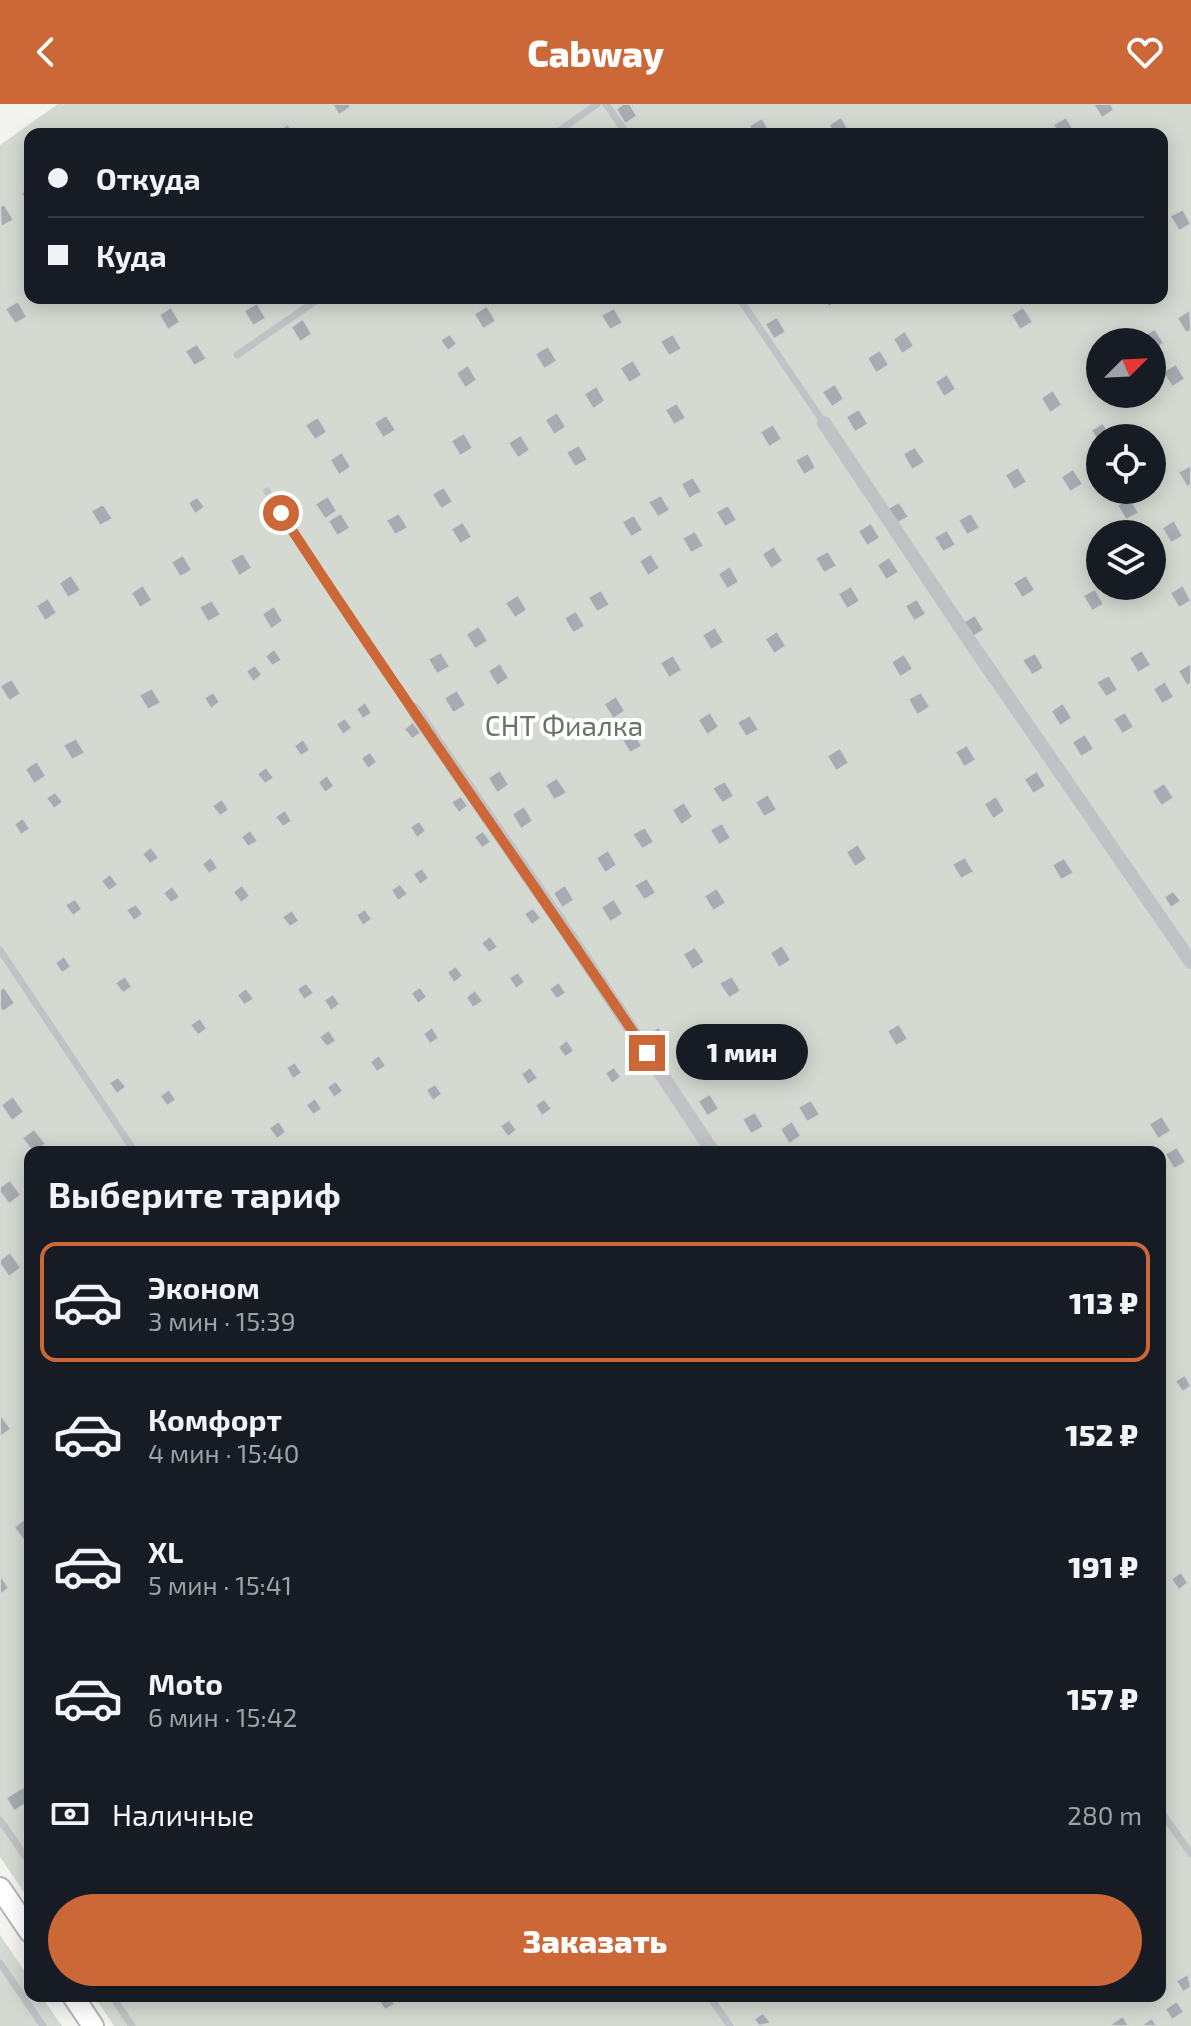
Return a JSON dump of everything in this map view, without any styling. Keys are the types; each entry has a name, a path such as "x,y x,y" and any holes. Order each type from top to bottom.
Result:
{"street":[{"path":"824,423 1191,962"},
{"path":"414,710 709,1146"},
{"path":"0,1888 24,1923"},
{"path":"77,2002 93,2026"}],"lane":[{"path":"563,128 597,104"},
{"path":"606,104 623,128"},
{"path":"237,355 311,304"},
{"path":"743,304 824,423"},
{"path":"267,491 414,710"},
{"path":"0,950 131,1146"},
{"path":"1166,1819 1191,1854"},
{"path":"0,1820 24,1854"},
{"path":"0,1963 24,1998"},
{"path":"27,2002 43,2026"},
{"path":"116,2002 132,2026"},
{"path":"713,2002 730,2026"}],"green space":[{"name":"СНТ Фиалка","path":"58,104 1191,104 1191,2026 114,2026 98,2002 1166,2002 1166,1146 24,1146 24,1892 0,1857 0,145 24,128 24,304 1168,304 1168,128 24,128"},
{"path":"0,1935 24,1970 24,2002 45,2002 62,2026 0,2026"}],"building":[{"path":"332,104 349,104 351,107 339,115"},
{"path":"630,104 637,116 625,124 616,109"},
{"path":"1093,104 1111,104 1114,110 1102,118"},
{"path":"841,117 848,128 831,128 829,125"},
{"path":"1066,117 1073,128 1055,128 1053,125"},
{"path":"762,118 768,128 750,128"},
{"path":"4,204 14,220 1,227 0,207"},
{"path":"1183,209 1191,224 1179,231 1170,216"},
{"path":"18,301 27,317 15,324 5,309"},
{"path":"258,304 266,318 253,326 244,311"},
{"path":"487,306 496,321 483,329 474,314"},
{"path":"171,307 180,322 168,330 159,315"},
{"path":"1023,307 1033,322 1020,330 1011,315"},
{"path":"614,308 623,323 610,330 601,315"},
{"path":"1190,310 1191,330 1186,333 1177,318"},
{"path":"777,317 786,332 774,339 765,324"},
{"path":"303,319 312,334 300,342 291,327"},
{"path":"905,331 914,346 902,354 893,339"},
{"path":"450,334 457,344 448,351 440,340"},
{"path":"673,334 682,349 669,356 660,341"},
{"path":"197,344 207,359 194,366 185,351"},
{"path":"548,346 557,361 544,369 535,354"},
{"path":"880,350 889,365 876,373 867,358"},
{"path":"633,360 642,375 629,383 620,368"},
{"path":"1176,364 1185,379 1172,387 1166,370"},
{"path":"468,365 477,380 465,388 456,373"},
{"path":"947,374 956,389 944,397 935,382"},
{"path":"835,384 844,399 832,407 822,392"},
{"path":"597,386 605,401 593,409 584,394"},
{"path":"1053,390 1062,405 1050,413 1041,398"},
{"path":"677,403 686,418 674,425 665,410"},
{"path":"859,409 868,424 855,432 846,417"},
{"path":"557,412 566,427 554,435 545,420"},
{"path":"386,415 396,430 383,438 374,423"},
{"path":"318,417 327,432 315,440 305,425"},
{"path":"773,424 782,439 769,447 760,432"},
{"path":"464,433 473,448 460,456 451,441"},
{"path":"521,435 530,450 518,458 508,443"},
{"path":"579,445 588,460 575,467 566,452"},
{"path":"915,447 925,462 912,470 903,454"},
{"path":"342,452 351,467 339,475 330,460"},
{"path":"808,453 816,468 804,475 795,460"},
{"path":"1191,465 1191,485 1187,487 1178,472"},
{"path":"1018,467 1027,482 1014,490 1005,475"},
{"path":"1073,469 1083,484 1070,492 1061,477"},
{"path":"693,477 702,492 689,499 681,484"},
{"path":"444,487 453,502 441,509 432,494"},
{"path":"661,495 670,510 658,517 648,502"},
{"path":"328,496 337,511 325,519 315,504"},
{"path":"197,497 205,507 195,514 188,503"},
{"path":"899,502 909,517 896,524 887,509"},
{"path":"103,504 113,519 100,526 91,511"},
{"path":"1134,504 1139,513 1126,520 1117,505"},
{"path":"728,505 737,520 725,527 716,512"},
{"path":"341,513 350,528 337,536 328,521"},
{"path":"399,513 408,528 395,535 386,520"},
{"path":"971,513 980,528 967,535 958,520"},
{"path":"634,515 643,530 631,537 622,522"},
{"path":"1174,520 1183,536 1171,543 1166,535 1166,525"},
{"path":"463,522 472,537 460,544 451,529"},
{"path":"871,523 880,538 867,546 858,531"},
{"path":"947,530 956,545 943,552 934,537"},
{"path":"695,531 704,546 691,553 682,538"},
{"path":"774,546 783,561 771,569 762,554"},
{"path":"828,551 837,566 824,573 815,558"},
{"path":"243,553 252,568 239,576 230,560"},
{"path":"651,554 660,568 648,576 639,561"},
{"path":"183,555 192,570 180,577 171,562"},
{"path":"889,557 899,572 886,580 877,565"},
{"path":"730,566 739,582 727,589 718,574"},
{"path":"71,575 81,590 68,598 59,583"},
{"path":"1026,575 1035,590 1022,598 1013,583"},
{"path":"143,585 152,600 140,608 131,593"},
{"path":"1183,585 1191,601 1179,608 1170,593"},
{"path":"851,586 860,601 847,609 838,594"},
{"path":"601,590 610,605 597,612 588,597"},
{"path":"1086,594 1086,600 1102,600 1104,604 1092,611 1083,596"},
{"path":"518,595 527,610 515,618 505,603"},
{"path":"48,598 57,613 45,621 36,606"},
{"path":"917,599 926,614 914,621 905,606"},
{"path":"212,600 221,615 208,622 199,607"},
{"path":"274,606 283,621 271,629 262,614"},
{"path":"576,611 585,626 573,633 564,618"},
{"path":"975,615 984,630 971,638 962,623"},
{"path":"479,626 488,641 475,649 466,634"},
{"path":"715,627 724,642 711,650 702,635"},
{"path":"777,631 786,646 774,654 765,639"},
{"path":"274,649 282,660 272,666 265,656"},
{"path":"1142,650 1151,665 1138,673 1129,658"},
{"path":"441,652 450,667 437,674 428,659"},
{"path":"1035,653 1044,668 1032,675 1022,660"},
{"path":"904,654 913,669 900,677 891,662"},
{"path":"673,655 682,670 669,678 660,663"},
{"path":"500,663 509,678 497,686 488,671"},
{"path":"1191,663 1191,683 1187,686 1178,671"},
{"path":"255,665 262,675 253,682 246,671"},
{"path":"1109,675 1118,690 1106,697 1096,682"},
{"path":"12,679 21,694 9,701 0,686"},
{"path":"1165,681 1174,697 1162,704 1153,689"},
{"path":"152,688 161,703 148,710 139,695"},
{"path":"457,690 466,705 453,713 444,698"},
{"path":"213,692 220,702 211,709 204,698"},
{"path":"921,692 930,707 917,715 908,699"},
{"path":"616,696 625,711 613,719 604,704"},
{"path":"365,702 372,713 363,719 356,709"},
{"path":"1063,703 1072,718 1060,726 1051,711"},
{"path":"710,712 719,727 707,735 698,720"},
{"path":"1125,712 1134,727 1122,734 1113,719"},
{"path":"750,715 759,730 746,737 737,722"},
{"path":"345,718 352,728 343,735 336,724"},
{"path":"413,722 421,733 412,739 404,729"},
{"path":"633,731 642,746 630,753 621,738"},
{"path":"1085,734 1094,749 1081,757 1072,742"},
{"path":"76,738 85,753 72,760 63,745"},
{"path":"303,739 310,750 301,756 294,746"},
{"path":"967,745 976,760 964,767 955,752"},
{"path":"840,748 849,763 836,771 827,756"},
{"path":"370,752 377,762 368,769 361,758"},
{"path":"37,761 46,776 34,784 25,769"},
{"path":"266,767 274,778 265,784 257,774"},
{"path":"500,770 509,785 497,793 488,778"},
{"path":"1037,771 1046,786 1033,794 1024,779"},
{"path":"327,775 334,786 325,793 318,782"},
{"path":"557,778 567,793 554,800 545,785"},
{"path":"725,781 734,796 722,803 712,788"},
{"path":"1164,783 1174,798 1161,806 1152,791"},
{"path":"55,792 63,802 54,809 46,798"},
{"path":"768,794 777,810 764,817 755,802"},
{"path":"461,796 468,806 459,813 451,802"},
{"path":"996,796 1005,811 993,819 984,804"},
{"path":"222,799 229,810 220,816 212,806"},
{"path":"684,802 693,817 681,825 672,810"},
{"path":"524,806 533,821 521,829 512,814"},
{"path":"285,810 292,821 283,827 275,817"},
{"path":"23,818 30,829 21,835 14,824"},
{"path":"419,821 426,831 417,838 410,827"},
{"path":"722,823 731,838 719,845 710,830"},
{"path":"645,827 654,842 642,849 632,834"},
{"path":"250,830 258,841 248,847 241,837"},
{"path":"483,831 491,842 482,848 474,837"},
{"path":"858,844 867,859 855,867 846,852"},
{"path":"151,847 159,858 150,864 142,854"},
{"path":"608,850 617,865 605,873 596,858"},
{"path":"211,857 218,868 209,874 202,864"},
{"path":"965,857 974,872 961,879 952,864"},
{"path":"1064,858 1074,873 1061,880 1052,865"},
{"path":"422,868 429,878 420,885 413,874"},
{"path":"110,874 118,885 109,891 101,881"},
{"path":"647,878 656,893 644,900 634,885"},
{"path":"400,884 408,894 398,901 391,890"},
{"path":"242,885 250,896 241,903 233,892"},
{"path":"565,885 574,900 562,908 553,893"},
{"path":"172,886 180,897 171,903 163,893"},
{"path":"717,888 726,903 713,911 704,896"},
{"path":"1173,891 1181,901 1171,908 1164,897"},
{"path":"75,899 82,909 73,916 65,905"},
{"path":"614,899 623,914 610,922 601,907"},
{"path":"136,904 143,914 134,921 126,910"},
{"path":"533,908 541,918 532,925 524,914"},
{"path":"365,909 372,919 363,926 356,915"},
{"path":"292,910 299,921 290,927 282,917"},
{"path":"490,936 498,947 489,953 481,943"},
{"path":"782,945 791,960 779,968 770,953"},
{"path":"695,947 705,962 692,970 683,954"},
{"path":"64,956 71,967 62,973 55,963"},
{"path":"456,966 463,976 454,983 447,972"},
{"path":"518,972 525,982 516,989 509,978"},
{"path":"125,976 132,987 123,993 115,983"},
{"path":"732,976 741,991 729,998 719,983"},
{"path":"559,982 566,993 557,999 549,989"},
{"path":"306,983 314,993 304,1000 297,989"},
{"path":"4,987 15,1003 3,1012 0,1008 0,990"},
{"path":"420,987 427,997 418,1004 411,993"},
{"path":"246,988 254,999 244,1005 237,995"},
{"path":"475,990 483,1001 473,1008 466,997"},
{"path":"333,994 340,1004 331,1011 324,1000"},
{"path":"200,1018 207,1029 198,1035 190,1025"},
{"path":"899,1024 908,1039 896,1046 887,1031"},
{"path":"432,1027 439,1038 430,1044 423,1034"},
{"path":"659,1027 668,1042 656,1049 647,1034"},
{"path":"329,1030 336,1041 327,1047 319,1037"},
{"path":"567,1040 574,1051 565,1057 558,1047"},
{"path":"783,1051 792,1066 780,1074 771,1059"},
{"path":"379,1055 386,1066 377,1072 370,1062"},
{"path":"295,1062 302,1073 293,1079 286,1068"},
{"path":"530,1067 538,1078 528,1085 521,1074"},
{"path":"614,1067 621,1077 612,1084 605,1073"},
{"path":"118,1077 126,1087 117,1094 109,1083"},
{"path":"336,1081 343,1091 334,1098 327,1087"},
{"path":"435,1084 442,1094 433,1101 426,1090"},
{"path":"169,1089 176,1100 167,1106 160,1096"},
{"path":"710,1094 719,1109 707,1116 698,1101"},
{"path":"13,1096 24,1112 12,1121 1,1105"},
{"path":"315,1098 322,1109 313,1115 306,1105"},
{"path":"544,1099 552,1109 542,1116 535,1105"},
{"path":"811,1100 820,1115 807,1122 798,1107"},
{"path":"755,1112 764,1127 751,1134 742,1119"},
{"path":"1162,1116 1171,1131 1158,1139 1149,1124"},
{"path":"509,1120 517,1130 508,1137 500,1126"},
{"path":"279,1121 286,1132 277,1139 269,1128"},
{"path":"792,1121 801,1136 789,1144 780,1129"},
{"path":"34,1129 46,1144 28,1146 22,1138"},
{"path":"1177,1147 1186,1162 1174,1169 1166,1153"},
{"path":"10,1180 21,1195 9,1204 0,1187"},
{"path":"10,1252 21,1268 9,1277 0,1260"},
{"path":"1185,1375 1191,1386 1183,1392 1175,1381"},
{"path":"0,1414 11,1429 0,1437"},
{"path":"24,1520 24,1541 14,1527"},
{"path":"1181,1572 1188,1583 1179,1590 1171,1579"},
{"path":"0,1575 9,1588 0,1595"},
{"path":"24,1787 24,1805 14,1811 6,1798"},
{"path":"1188,1974 1191,1987 1183,1992 1176,1981"},
{"path":"1177,2001 1184,2012 1172,2020 1165,2009"},
{"path":"379,2002 394,2002 395,2004 385,2010"},
{"path":"763,2013 771,2023 759,2026 754,2019"},
{"path":"1123,2016 1129,2026 1112,2026 1111,2024"},
{"path":"1152,2018 1157,2026 1141,2026"}],"route":[{"path":"281,513 647,1053"}]}
